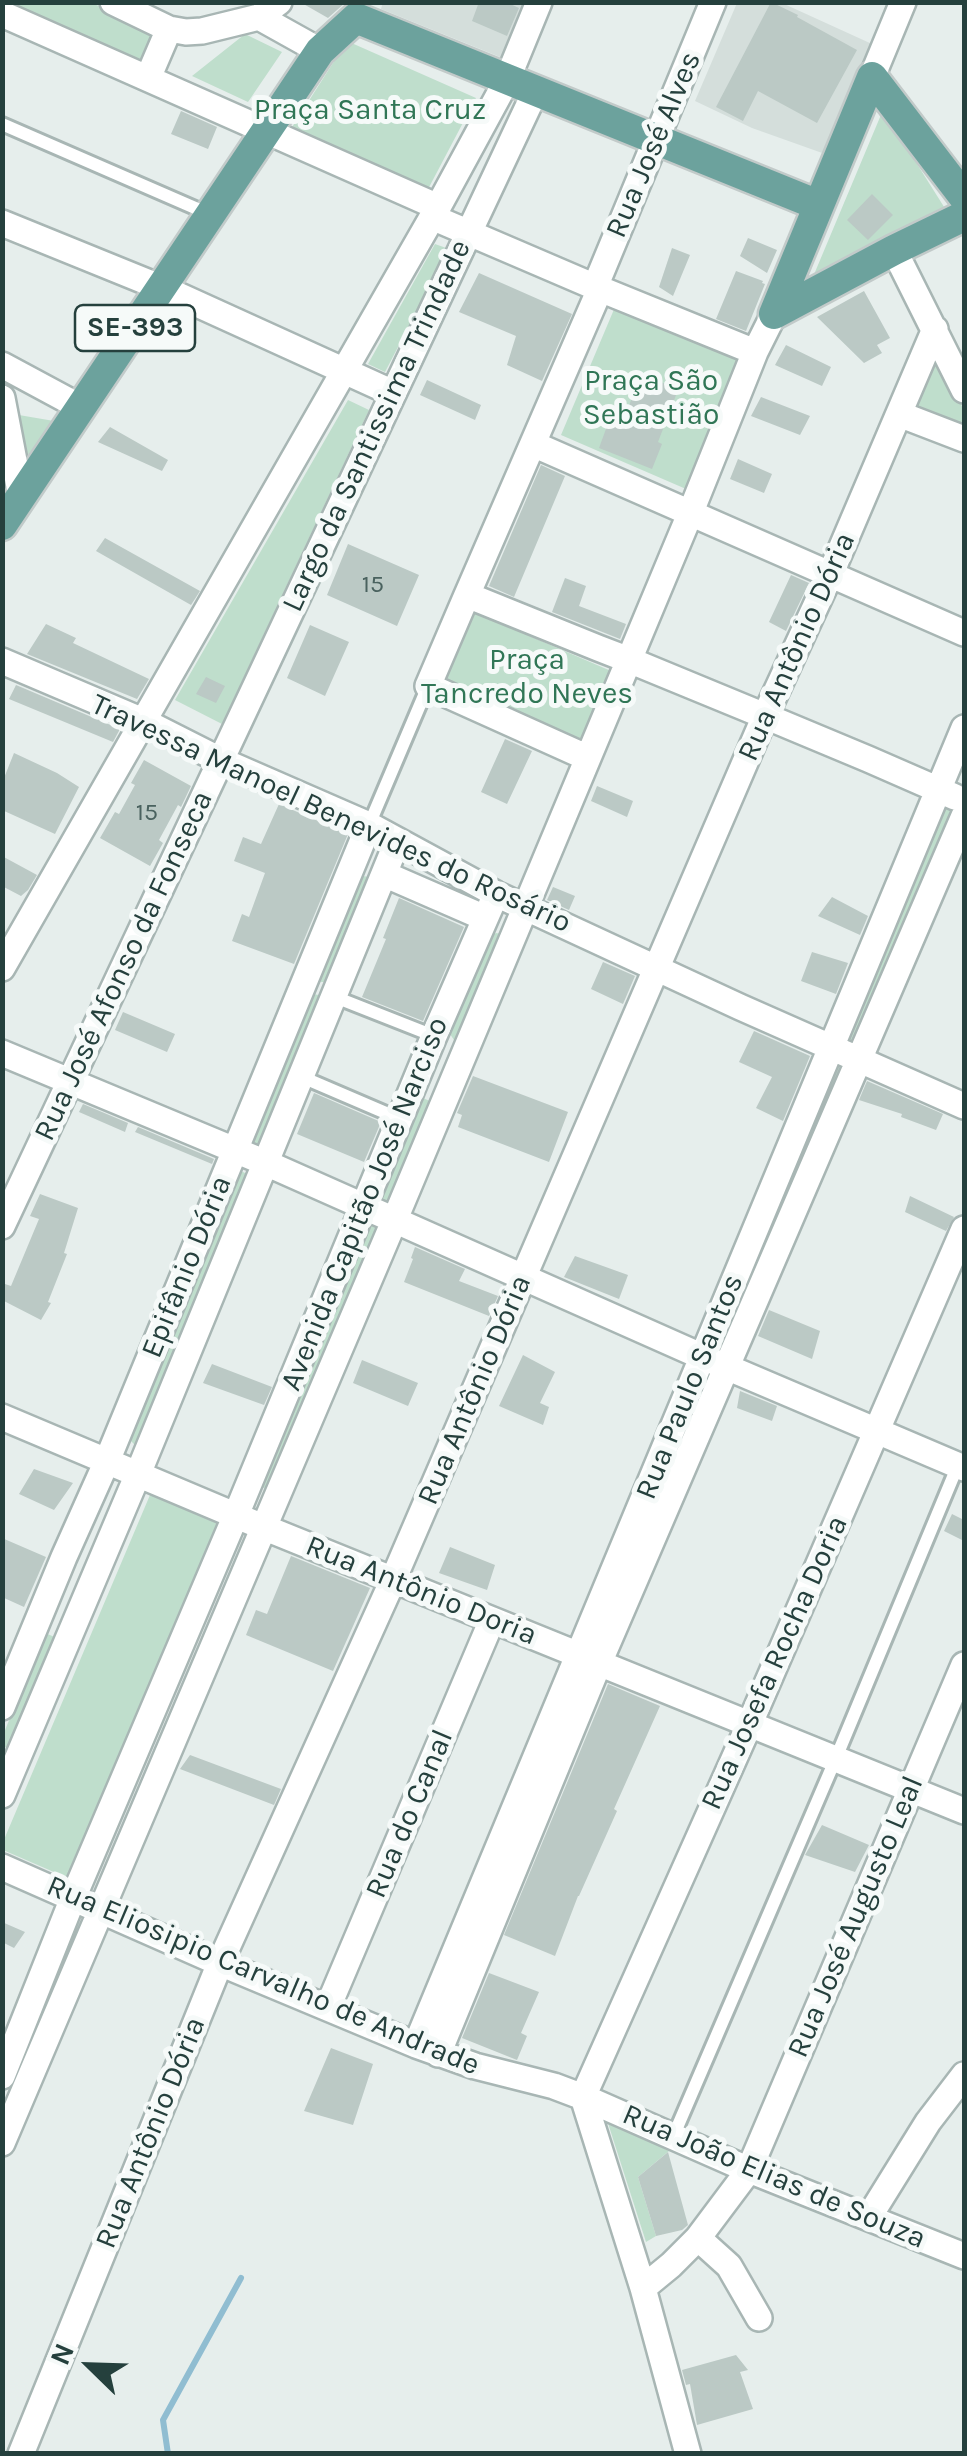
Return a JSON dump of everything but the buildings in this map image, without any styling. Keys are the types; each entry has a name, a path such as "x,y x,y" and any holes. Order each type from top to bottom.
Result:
{"main road":[{"name":"SE-393","path":"2,524 320,51 360,10 521,86 818,205"},
{"path":"774,314 872,77 964,198"},
{"path":"774,314 964,216"}],"street":[{"path":"113,2 169,29 186,32 269,10 320,51"},
{"path":"521,86 539,2"},
{"name":"Rua José Alves","path":"597,288 713,2"},
{"path":"872,77 903,2"},
{"path":"2,14 265,130 435,212 468,233 755,352"},
{"path":"148,78 169,29"},
{"name":"Largo da Santissima Trindade","path":"2,968 435,212 521,86"},
{"name":"Largo da Santissima Trindade","path":"220,760 468,233 521,86"},
{"path":"2,224 162,288 392,393"},
{"path":"894,250 964,390"},
{"path":"597,288 428,686 588,758 774,314"},
{"name":"Rua Antônio Dória","path":"21,2454 220,1963 393,1580 935,329"},
{"path":"2,365 82,408"},
{"path":"2,398 21,497"},
{"path":"899,414 964,440"},
{"path":"533,444 964,634"},
{"path":"467,595 766,716 964,802"},
{"name":"Travessa Manoel Benevides do Rosário","path":"2,661 369,825 496,894 964,1106"},
{"name":"Rua Paulo Santos","path":"427,2049 715,1362 830,1048 964,728"},
{"name":"Avenida Capitão José Narciso","path":"2,2143 11,2097 100,1911 588,758"},
{"name":"Rua José Afonso da Fonseca","path":"2,1226 220,760"},
{"name":"Rua Paulo Santos","path":"715,1362 860,1060 964,816"},
{"name":"Epifânio Dória","path":"2,1707 369,825"},
{"path":"2,1796 9,1764 138,1474 397,842"},
{"path":"384,874 485,918"},
{"name":"Avenida Capitão José Narciso","path":"2,2076 73,1898 496,894"},
{"path":"304,984 335,997"},
{"path":"434,1036 466,1049"},
{"path":"2,1053 266,1163 961,1466"},
{"name":"Rua Josefa Rocha Doria","path":"583,2097 964,1229"},
{"name":"Rua Antônio Doria","path":"2,1417 964,1812"},
{"name":"Rua do Canal","path":"328,2007 492,1620"},
{"name":"Rua José Augusto Leal","path":"643,2288 698,2238 749,2170 964,1665"},
{"path":"111,1808 138,1820"},
{"name":"Rua Eliosipio Carvalho de Andrade","path":"2,1867 427,2049 583,2097"},
{"path":"869,2217 928,2122 964,2076"},
{"path":"583,2097 643,2288 688,2454"},
{"name":"Rua João Elias de Souza","path":"583,2097 749,2170 964,2256"},
{"path":"698,2238 729,2266 759,2318"}],"lane":[{"path":"2,124 209,214"},
{"path":"369,825 428,686"},
{"path":"335,997 434,1036"},
{"path":"302,1077 400,1119"},
{"path":"674,2136 961,1466"}],"shaded area":[{"path":"383,2 528,3 505,59 381,9"},
{"path":"737,3 782,3 872,44 825,154 752,128 695,101"}],"green space":[{"path":"6,3 92,3 153,31 140,63"},
{"path":"245,34 282,52 248,102 192,76"},
{"name":"Praça Santa Cruz","path":"347,41 476,98 426,193 289,132"},
{"path":"883,110 946,210 810,284"},
{"path":"435,244 449,249 385,372 368,364"},
{"name":"Praça São Sebastião","path":"615,307 741,361 686,489 561,435"},
{"path":"936,347 964,411 964,433 910,410"},
{"path":"348,400 369,410 222,724 175,700"},
{"path":"13,414 54,421 22,463"},
{"name":"Praça Tancredo Neves","path":"474,612 611,671 581,741 444,682"},
{"path":"946,798 964,806 861,1045 846,1039"},
{"path":"369,877 327,982 321,982 317,976 357,880"},
{"path":"496,933 505,940 461,1040 454,1040 448,1031 491,936"},
{"path":"312,994 322,999 263,1149 251,1149 248,1132"},
{"path":"842,1047 857,1053 723,1354 712,1349"},
{"path":"421,1097 438,1105 393,1210 376,1203"},
{"path":"239,1170 251,1176 140,1445 134,1444 129,1439"},
{"path":"371,1219 381,1223 269,1487 263,1488 259,1484"},
{"path":"150,1495 222,1522 70,1879 3,1850 3,1842"},
{"path":"45,1633 57,1638 11,1750 3,1746 3,1735"},
{"path":"607,2120 669,2151 638,2177 656,2236 646,2242"}],"waterway":[{"path":"168,2454 163,2420 241,2278"}]}
